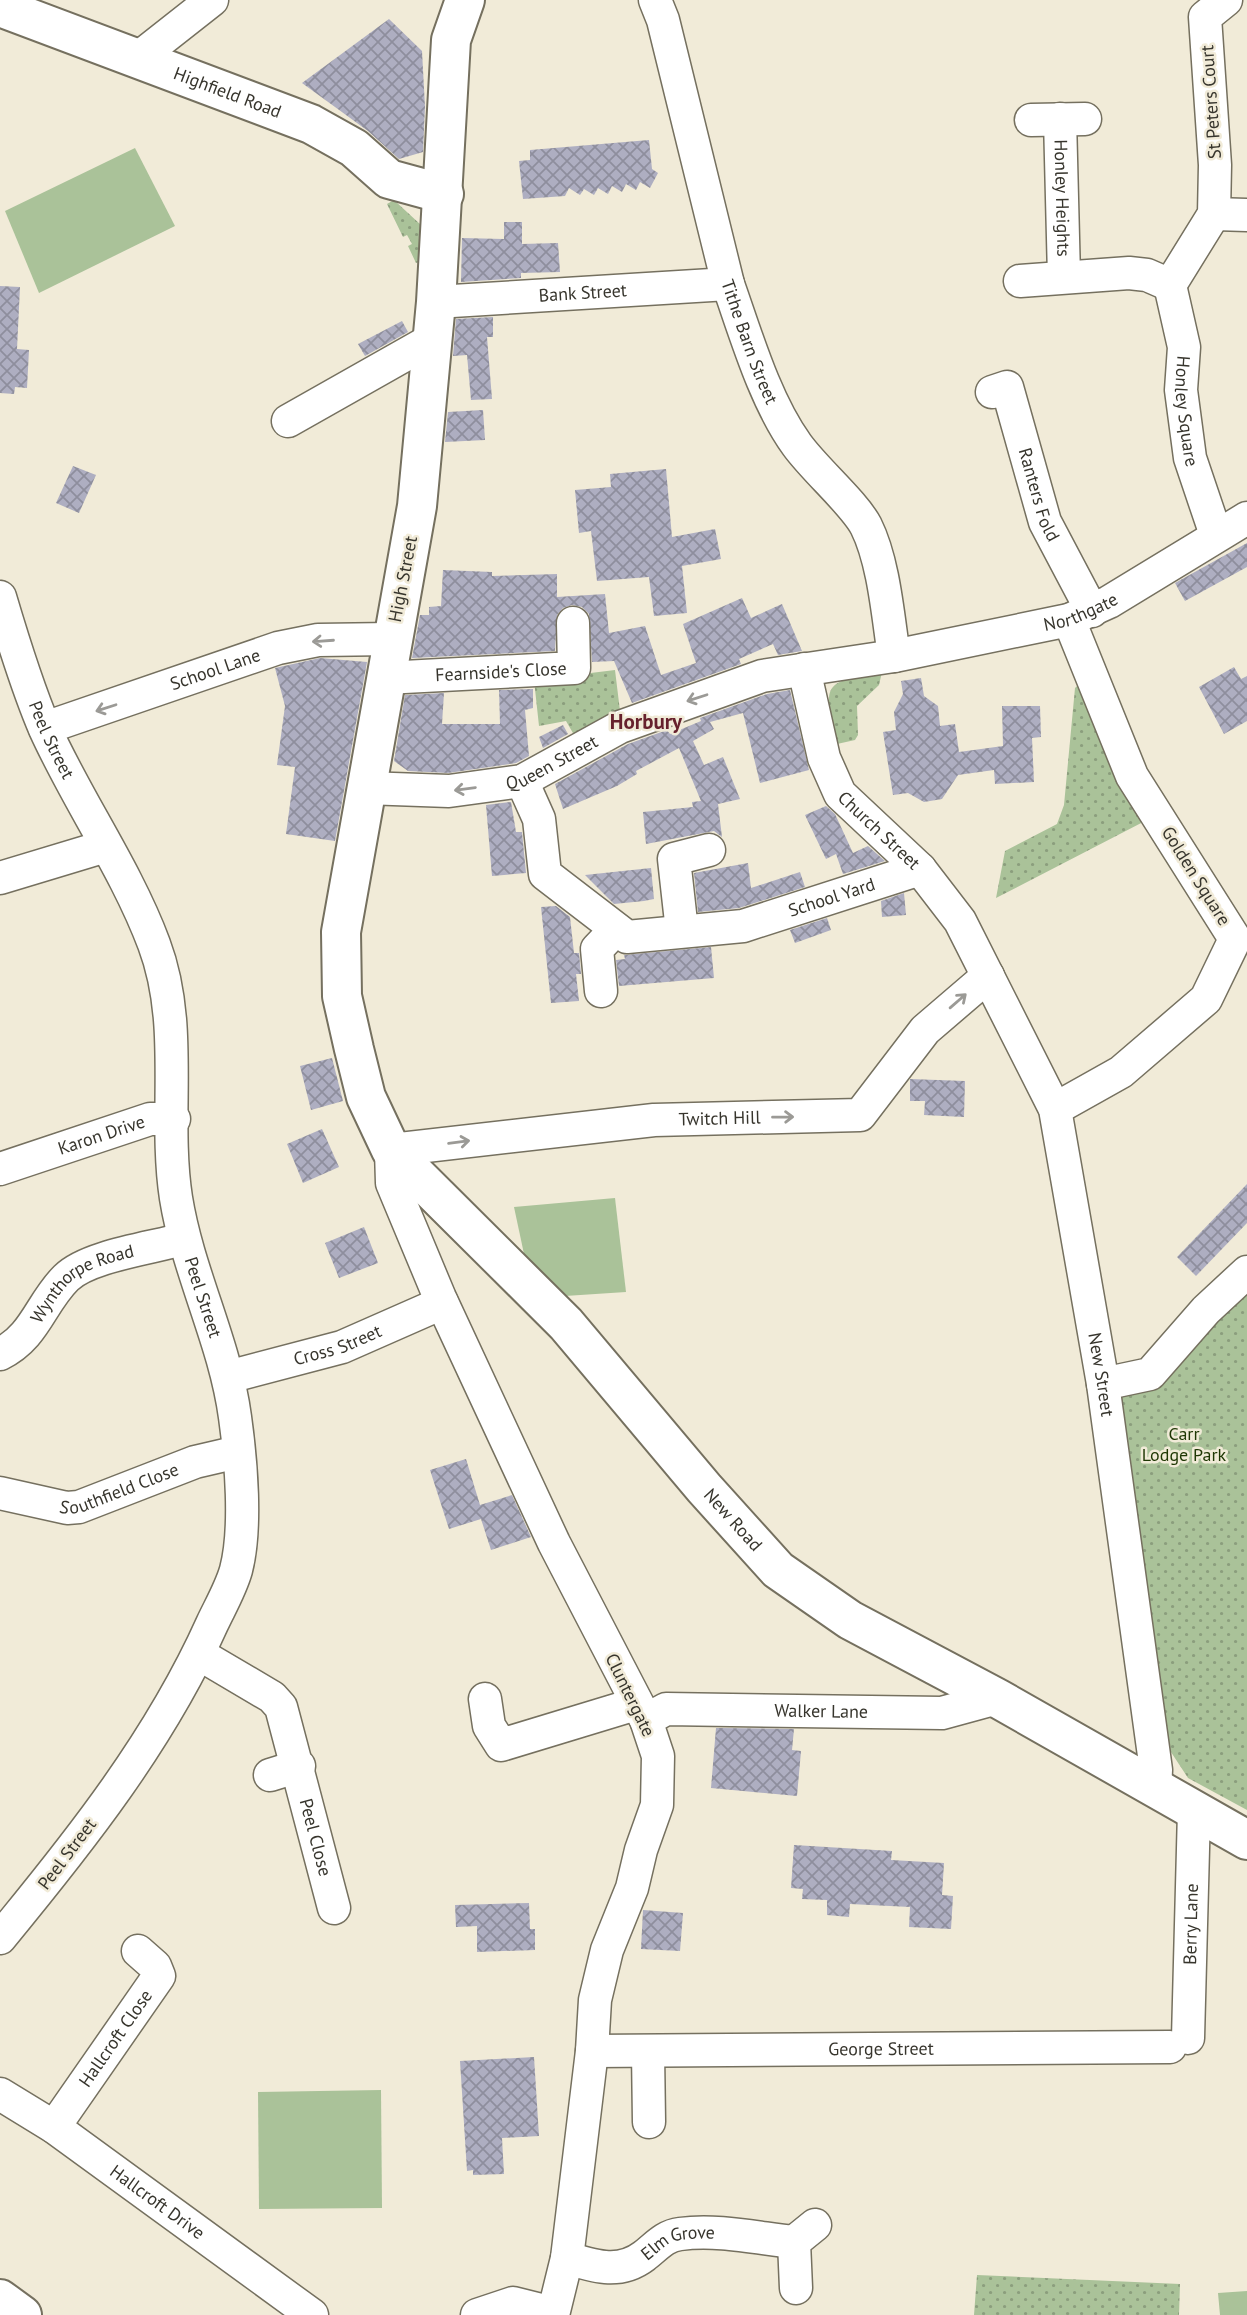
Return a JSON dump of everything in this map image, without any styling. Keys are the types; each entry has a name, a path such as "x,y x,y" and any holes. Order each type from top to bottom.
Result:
{"main road":[{"name":"High Street","path":"391,1150 366,1097 342,996 341,932 365,788 403,677 391,639 417,506 444,194 451,40 465,0"},
{"name":"Highfield Road","path":"0,7 311,124 354,148 389,179 444,194"},
{"name":"New Road","path":"391,1150 566,1324 704,1488 778,1570 850,1620 997,1698 1247,1840"},
{"path":"0,2299 22,2315"}],"street":[{"path":"137,59 212,0"},
{"name":"Tithe Barn Street","path":"655,0 663,20 728,284 781,421 811,463 865,524 883,588 894,656"},
{"name":"St Peters Court","path":"1214,214 1215,165 1205,17 1226,0"},
{"name":"Honley Heights","path":"1059,119 1064,277"},
{"path":"1170,285 1214,214 1247,215"},
{"name":"Honley Heights","path":"1020,281 1129,273 1147,275 1170,285"},
{"name":"Bank Street","path":"436,302 728,284"},
{"name":"Honley Square","path":"1170,285 1184,347 1181,390 1190,457 1216,535"},
{"path":"288,421 433,339"},
{"name":"Ranters Fold","path":"992,392 1007,387 1045,522 1081,616"},
{"name":"Northgate","path":"894,656 1081,616 1247,518"},
{"name":"Peel Street","path":"0,1938 49,1878 143,1750 199,1654 236,1570 242,1499 236,1418 228,1377 183,1239 173,1178 166,974 137,904 45,728 2,613"},
{"name":"Golden Square","path":"1055,1109 1121,1072 1206,999 1241,936 1132,776 1081,616"},
{"name":"Fearnside's Close","path":"403,677 574,668 573,623"},
{"name":"School Lane","path":"45,728 278,648 318,640 391,639"},
{"name":"Queen Street","path":"365,788 449,791 522,781 620,727 762,676 894,656"},
{"name":"Church Street","path":"804,669 824,758 841,794 920,869 960,921 988,976"},
{"path":"522,781 539,819 545,874 615,929 597,949 601,991"},
{"path":"0,878 106,846"},
{"path":"682,931 674,859 709,850"},
{"name":"School Yard","path":"615,929 627,937 743,926 920,869"},
{"name":"Twitch Hill","path":"391,1150 654,1120 860,1115 925,1030 988,976"},
{"name":"New Street","path":"988,976 1055,1109 1103,1384 1155,1757 1155,1789"},
{"name":"Karon Drive","path":"20,1168 149,1119 173,1119"},
{"name":"Cluntergate","path":"391,1150 392,1184 442,1303 554,1543 641,1712 658,1756 657,1805 641,1850 632,1888 607,1950 595,2000 592,2051 567,2258 553,2314"},
{"name":"Wynthorpe Road","path":"0,1354 24,1340 55,1290 68,1276 87,1265 183,1239"},
{"path":"1103,1384 1150,1374 1206,1310 1247,1272"},
{"name":"Cross Street","path":"228,1377 342,1347 442,1303"},
{"name":"Southfield Close","path":"0,1493 67,1508 79,1507 195,1462 238,1452"},
{"name":"Peel Close","path":"199,1654 272,1697 281,1707 285,1771 334,1908"},
{"name":"Walker Lane","path":"485,1699 492,1755 641,1712 666,1709 942,1713 997,1698"},
{"name":"Berry Lane","path":"1179,2043 1194,1811"},
{"name":"Hallcroft Close","path":"54,2127 159,1976 155,1966 138,1951"},
{"name":"George Street","path":"592,2051 1179,2043"},
{"path":"648,2052 649,2122"},
{"name":"Hallcroft Drive","path":"0,2094 54,2127 312,2315"},
{"name":"Elm Grove","path":"567,2258 603,2269 625,2267 645,2256 656,2244 677,2234 805,2234 796,2288"},
{"path":"477,2315 513,2303 553,2314"}],"green space":[{"path":"135,148 175,226 39,293 5,211"},
{"path":"394,200 421,225 422,261 416,263 408,246 412,244 407,235 403,237 387,204"},
{"path":"615,670 620,711 577,740 566,721 539,726 534,680"},
{"path":"882,672 879,685 857,706 858,735 855,740 837,744 830,709 831,689 847,679"},
{"path":"1080,683 1147,820 996,898 1005,851 1057,824 1064,805 1075,688"},
{"path":"615,1198 626,1292 565,1296 524,1254 514,1207"},
{"name":"Carr Lodge Park","path":"1247,1292 1247,1810 1188,1778 1169,1749 1110,1396 1216,1321"},
{"path":"381,2090 382,2208 259,2209 258,2092"},
{"path":"977,2275 1180,2284 1179,2315 974,2315"},
{"path":"1247,2291 1247,2315 1220,2315 1218,2293"}],"building":[{"path":"389,19 422,51 425,107 423,152 399,159 368,131 302,83"},
{"path":"649,140 652,169 658,173 650,188 640,182 636,190 626,184 622,192 612,186 608,194 598,188 594,195 584,189 580,195 569,188 565,196 523,199 519,161 530,160 530,150"},
{"path":"504,222 522,222 522,244 558,243 560,272 521,273 521,278 461,282 462,238 504,239"},
{"path":"0,286 20,287 17,349 29,350 27,388 15,387 14,394 0,393"},
{"path":"493,317 493,337 487,337 492,399 471,400 467,355 453,356 456,319"},
{"path":"402,321 408,332 365,356 358,344"},
{"path":"483,410 485,440 445,442 448,412"},
{"path":"73,466 96,475 79,513 56,503"},
{"path":"666,469 672,537 715,529 721,559 682,566 687,613 654,616 649,577 597,581 591,531 579,533 575,490 611,487 610,474"},
{"path":"1247,543 1247,567 1185,601 1175,583"},
{"path":"443,570 492,572 492,576 557,574 557,597 605,594 609,633 645,626 661,675 696,663 683,624 742,598 751,618 782,604 802,651 778,655 773,644 739,659 741,664 632,703 614,661 592,662 589,614 582,607 572,605 563,608 557,615 555,651 412,658 420,615 429,615 429,607 441,606"},
{"path":"320,658 367,662 335,841 286,834 295,767 277,765 285,706 275,668"},
{"path":"1234,667 1241,679 1247,676 1247,721 1224,734 1199,687"},
{"path":"921,678 924,696 938,706 940,726 955,724 959,752 1003,746 1002,706 1040,706 1041,737 1032,738 1034,782 995,784 994,770 958,775 942,799 924,802 908,793 893,795 883,732 896,730 894,712 903,694 901,681"},
{"path":"533,689 533,708 525,710 529,756 516,763 448,773 408,771 394,761 405,695 444,693 442,724 500,724 499,690"},
{"path":"790,690 809,770 760,783 743,713 710,722 714,729 693,741 704,765 723,757 740,799 718,804 722,837 714,831 646,844 643,812 693,807 692,802 701,801 679,748 636,771 637,774 617,786 563,809 555,784 628,744 667,730 670,734 701,721 700,718 767,694"},
{"path":"563,725 568,734 543,748 539,737"},
{"path":"511,802 516,832 522,832 526,873 492,876 486,805"},
{"path":"826,806 835,814 853,853 868,846 885,861 843,874 836,854 826,859 805,815"},
{"path":"748,863 751,888 800,872 805,887 739,908 698,912 694,873"},
{"path":"651,868 654,899 644,901 614,904 585,875"},
{"path":"904,893 906,915 882,917 881,901"},
{"path":"556,906 570,917 574,953 579,953 581,974 576,974 579,1001 551,1003 541,907"},
{"path":"827,918 831,930 795,943 790,930"},
{"path":"711,947 714,978 619,986 616,960 625,959 624,955"},
{"path":"332,1058 343,1101 311,1110 300,1066"},
{"path":"910,1079 965,1081 964,1117 924,1115 925,1101 910,1101"},
{"path":"322,1129 339,1167 303,1183 287,1144"},
{"path":"1247,1184 1247,1223 1196,1276 1177,1257"},
{"path":"364,1227 378,1263 339,1278 325,1243"},
{"path":"466,1459 480,1505 512,1495 531,1537 491,1550 481,1519 449,1529 430,1470"},
{"path":"716,1728 794,1729 792,1750 801,1751 797,1796 711,1788"},
{"path":"794,1845 892,1851 891,1860 944,1863 942,1895 953,1896 951,1929 909,1927 910,1907 850,1904 849,1917 827,1915 827,1900 802,1899 803,1889 791,1888"},
{"path":"529,1903 530,1929 535,1929 535,1950 477,1952 477,1926 456,1927 455,1905"},
{"path":"643,1910 683,1913 680,1951 641,1949"},
{"path":"534,2057 539,2136 502,2138 504,2174 473,2175 473,2170 467,2171 460,2061"}],"district":[{"name":"Horbury","path":"646,722"}]}
